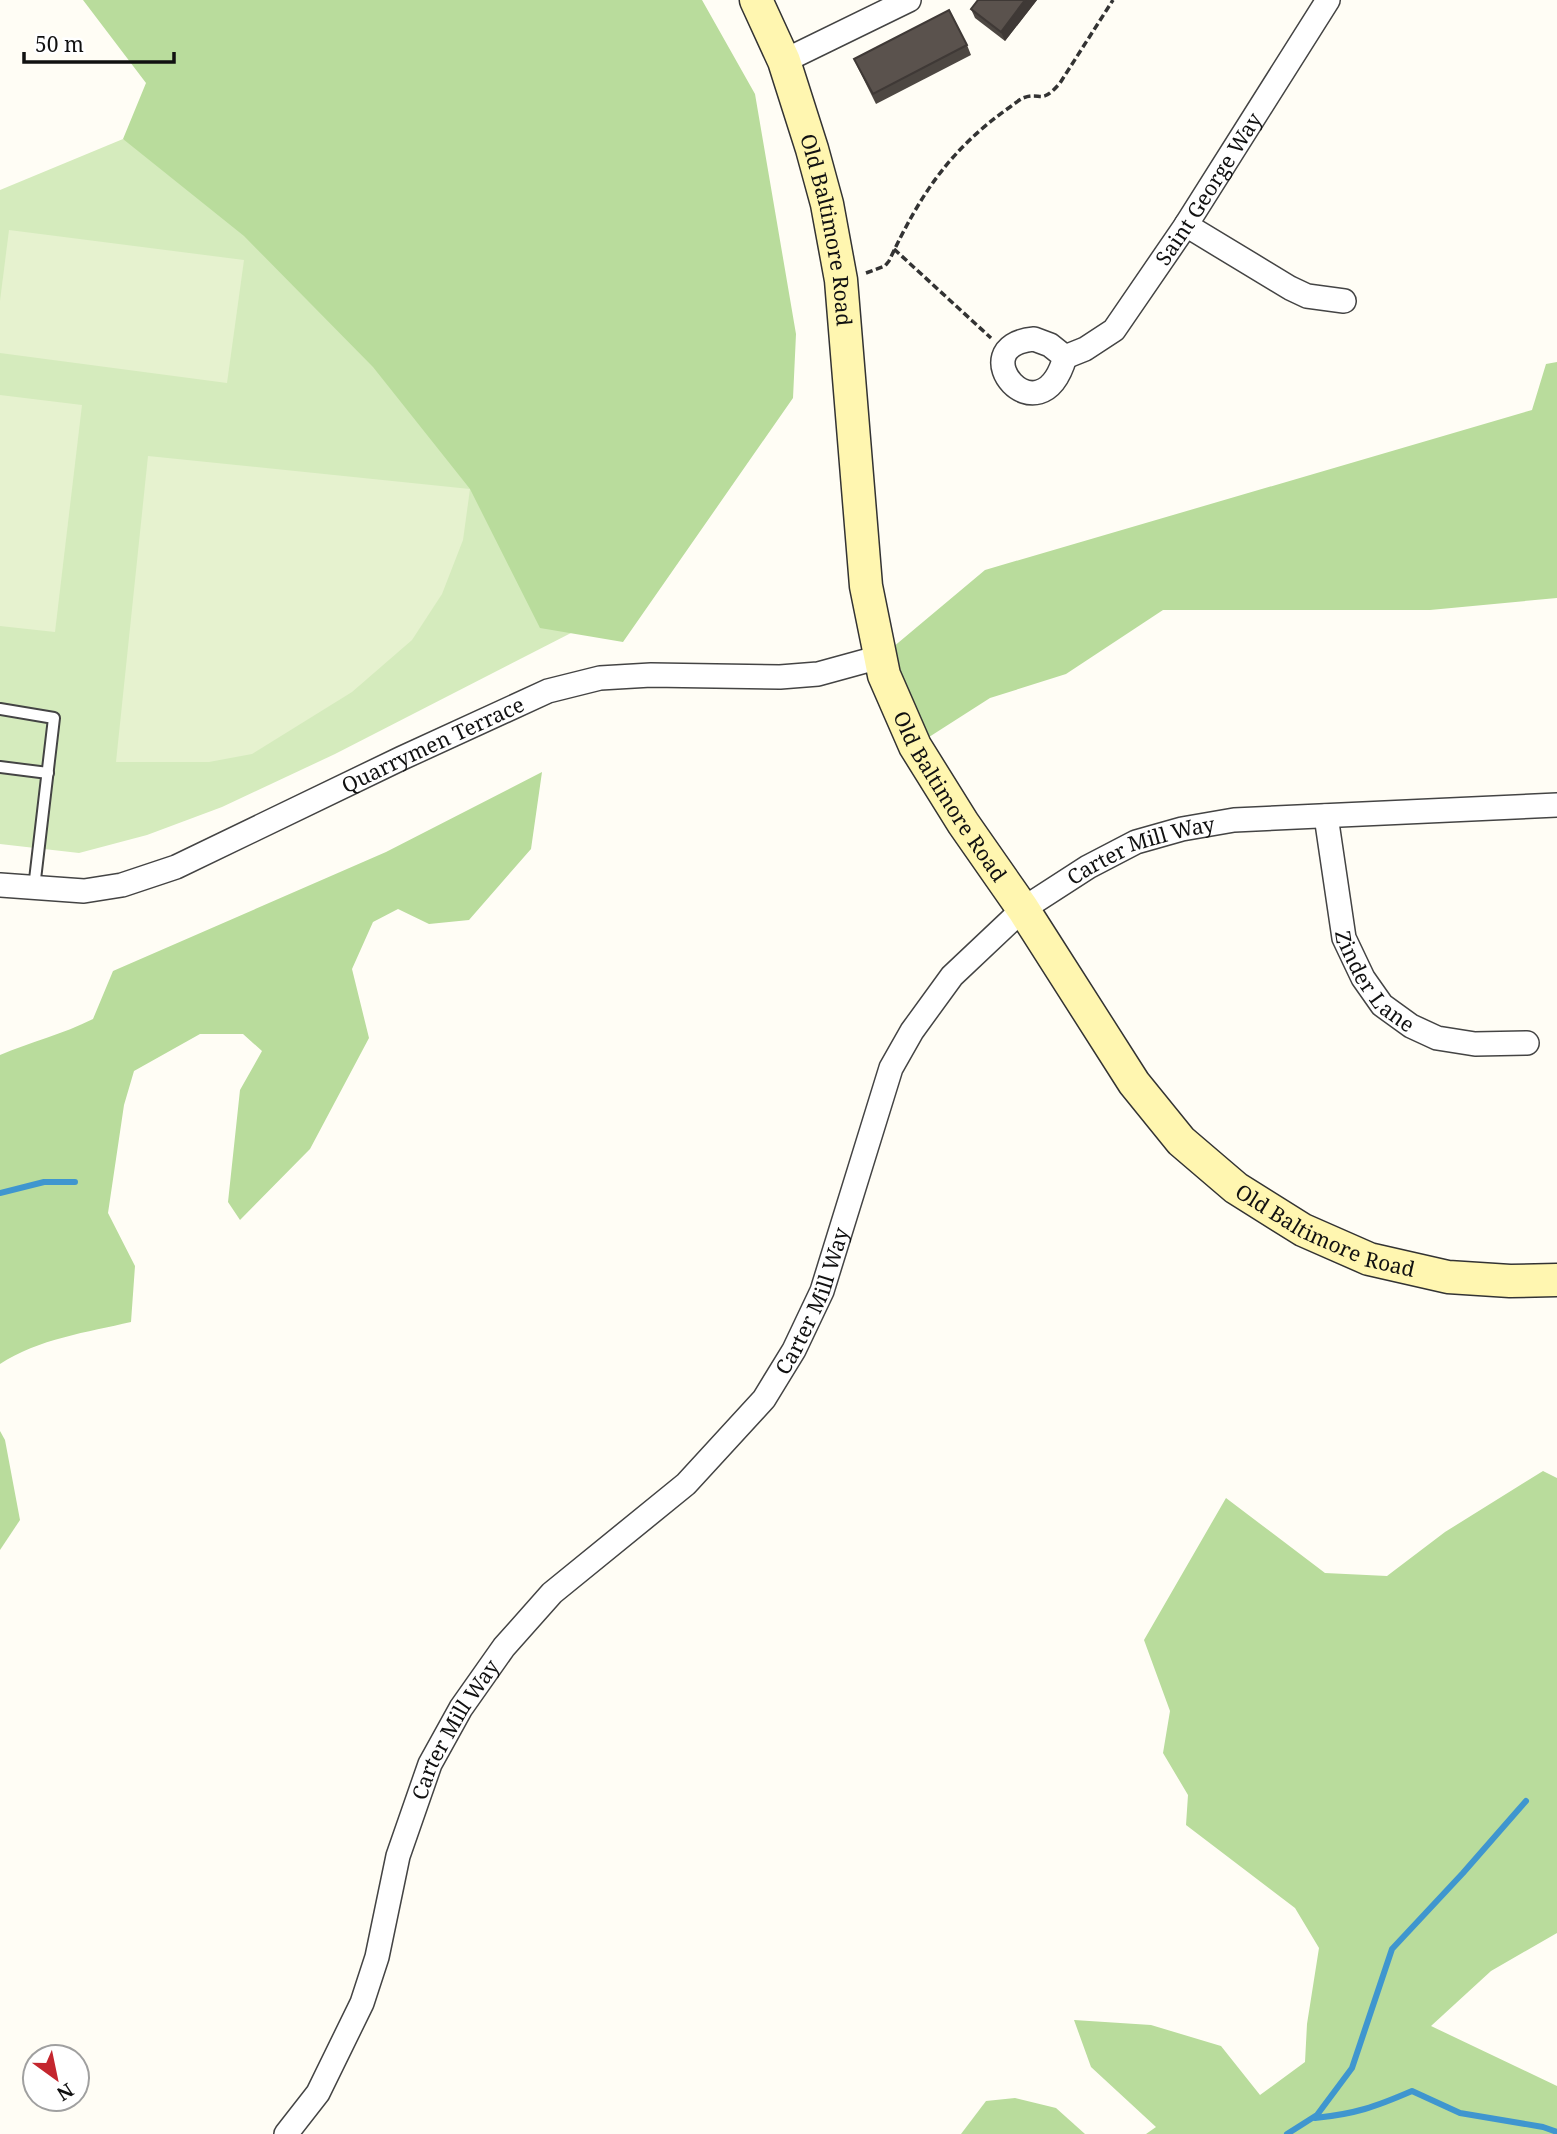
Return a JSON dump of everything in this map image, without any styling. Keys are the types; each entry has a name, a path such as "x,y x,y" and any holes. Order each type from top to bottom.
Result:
{"street":[{"name":"Old Baltimore Road","path":"756,0 784,61 813,149 827,204 841,279 866,586 884,675 915,746 963,823 1023,909 1134,1083 1181,1142 1236,1188 1303,1230 1369,1259 1448,1277 1510,1281 1557,1280"},
{"path":"784,61 909,0"},
{"name":"Saint George Way","path":"1065,357 1085,349 1114,330 1186,225 1328,0"},
{"path":"1186,225 1290,288 1307,296 1345,301"},
{"path":"1034,339 1050,345 1065,357 1061,373 1056,380 1041,390 1026,392 1012,386 1006,376 1003,360 1007,351 1025,340 1034,339"},
{"name":"Quarrymen Terrace","path":"0,885 85,891 122,885 176,867 548,691 600,678 651,675 780,677 818,674 880,657"},
{"name":"Carter Mill Way","path":"286,2134 318,2093 362,2003 377,1957 398,1856 430,1763 461,1708 504,1647 552,1593 686,1485 764,1399 794,1350 822,1291 891,1068 912,1031 952,976 1023,909 1088,867 1136,842 1182,829 1234,820 1557,805"},
{"name":"Zinder Lane","path":"1326,816 1344,938 1363,978 1382,1005 1411,1026 1437,1038 1475,1044 1527,1043"}],"lane":[{"path":"0,709 54,718 34,888"},
{"path":"0,767 48,774"}],"path":[{"path":"841,279 885,266 907,223 948,161 963,145 1024,98 1042,97 1051,93 1113,0"},
{"path":"894,249 1007,351"}],"green space":[{"path":"83,0 702,0 755,94 796,334 793,398 623,642 540,628 470,489 373,367 244,236 123,139 146,83"},
{"path":"123,139 192,174 510,500 571,633 335,754 222,807 147,835 79,853 0,844 0,190"},
{"path":"9,230 244,260 227,383 0,353 0,301"},
{"path":"1557,362 1557,598 1430,610 1163,610 1066,674 990,698 915,746 880,658 985,570 1532,410 1546,364"},
{"path":"0,395 82,405 55,632 0,626"},
{"path":"148,456 470,489 463,540 442,594 412,640 352,692 252,754 209,762 116,762"},
{"path":"542,772 531,849 469,920 429,924 398,909 373,922 352,969 369,1038 310,1149 240,1220 228,1202 240,1090 262,1051 243,1034 200,1034 134,1071 124,1105 108,1213 135,1266 131,1322 47,1342 0,1364 0,1055 93,1019 113,971 386,852"},
{"path":"0,1431 5,1440 20,1520 0,1550"},
{"path":"1543,1471 1557,1478 1557,1933 1491,1971 1431,2026 1557,2086 1557,2134 1146,2134 1156,2127 1091,2067 1074,2020 1151,2025 1221,2046 1260,2095 1305,2062 1307,2024 1319,1948 1295,1908 1186,1825 1188,1795 1163,1753 1170,1711 1144,1640 1226,1498 1325,1573 1387,1576 1445,1532"},
{"path":"1015,2098 1056,2108 1085,2134 961,2134 986,2101"}],"building":[{"path":"978,0 1025,0 1001,32 971,9"},
{"path":"949,10 967,45 873,94 854,59"}],"waterway":[{"path":"0,1193 44,1182 75,1182"},
{"path":"1287,2134 1317,2115 1352,2068 1392,1949 1526,1801"},
{"path":"1315,2118 1365,2109 1412,2091 1460,2113 1543,2127 1557,2132"}]}
